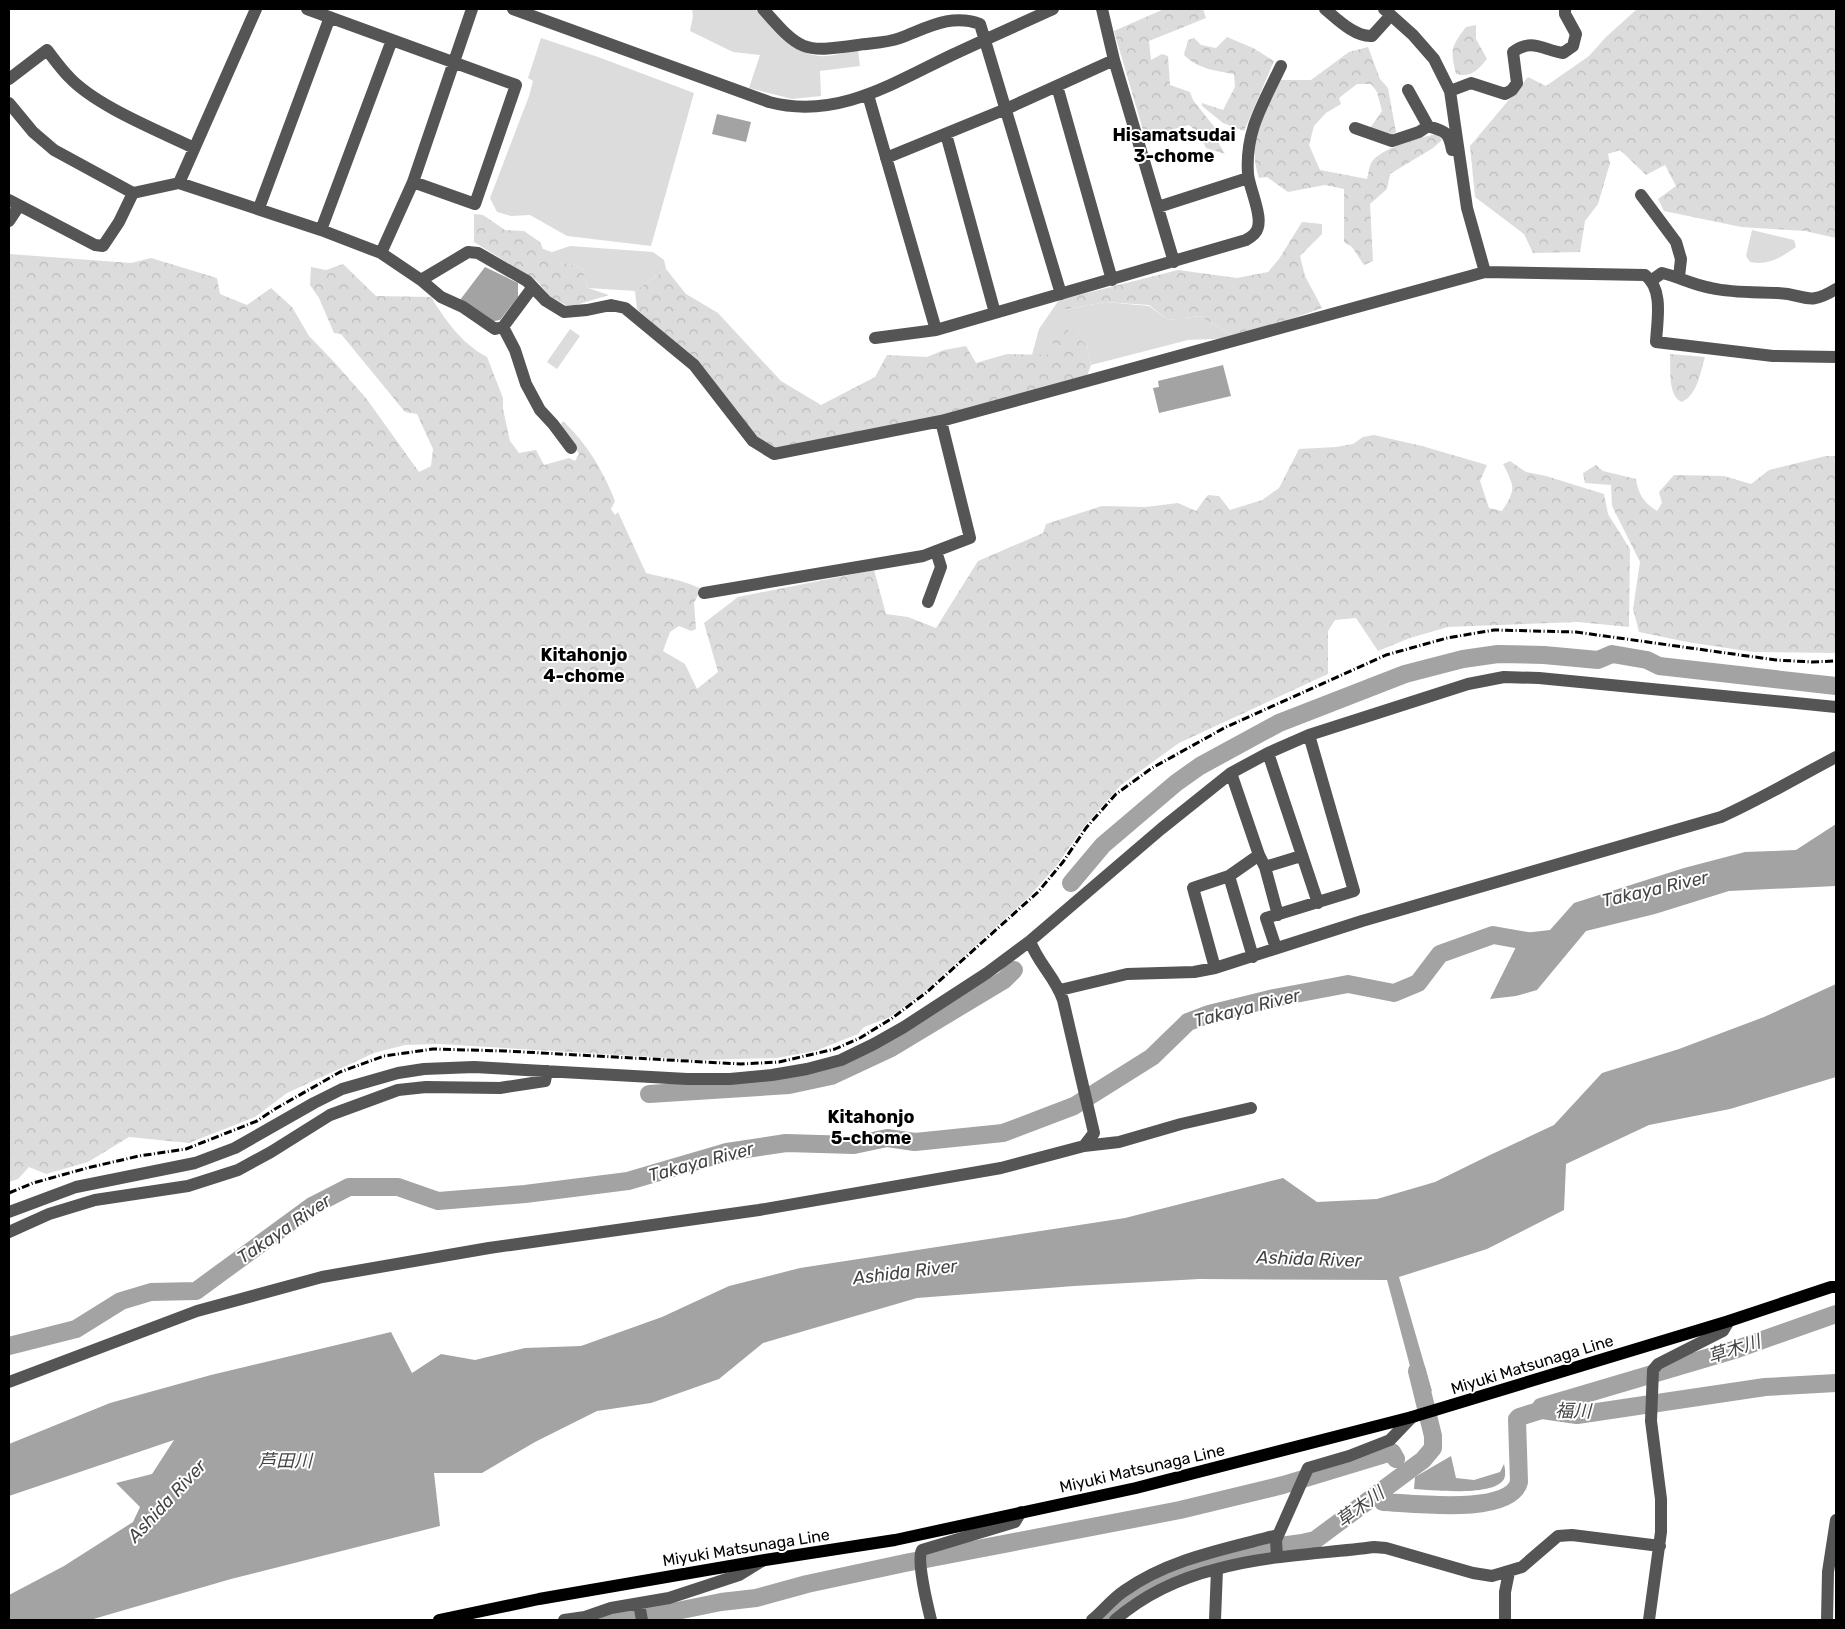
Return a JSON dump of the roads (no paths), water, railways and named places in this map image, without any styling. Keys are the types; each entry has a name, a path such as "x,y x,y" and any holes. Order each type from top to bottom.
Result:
{"main road":[{"name":"Miyuki Matsunaga Line","path":"440,1620 539,1599 765,1560 895,1540 1136,1488 1412,1417 1729,1321 1834,1286"}],"street":[{"path":"179,183 256,9"},
{"path":"307,9 516,85 475,204 413,182"},
{"path":"381,253 413,182 472,9"},
{"path":"512,9 769,102 789,107 838,104 868,95 984,39 1054,9"},
{"path":"763,9 787,37 810,49 825,50 898,39 923,28 955,20 968,19 980,24 1061,294"},
{"path":"1102,9 1114,60 1174,262"},
{"path":"1325,9 1342,23 1364,36 1372,36 1388,12 1413,35 1434,59 1450,91 1467,208 1485,272"},
{"path":"1450,91 1471,83 1505,94 1512,90 1517,83 1513,52 1517,48 1529,44 1555,52 1563,52 1572,46 1576,34 1564,14 1565,9"},
{"path":"259,208 330,17"},
{"path":"321,230 392,40"},
{"path":"9,79 47,50 69,78 83,90 113,108 194,148"},
{"path":"886,158 1006,109 1114,60"},
{"path":"875,338 936,330 1246,240 1256,232 1260,223 1248,178 1247,155 1250,134 1281,66"},
{"path":"1057,86 1112,280"},
{"path":"1408,90 1428,126 1443,130 1450,139 1455,162 1460,163"},
{"path":"868,95 936,330"},
{"path":"9,103 33,132 54,150 134,193 179,183 321,230 381,253 421,280 441,297 463,307 495,328 503,328"},
{"path":"1355,128 1392,141 1419,132 1428,126"},
{"path":"946,134 995,313"},
{"path":"1158,207 1248,178"},
{"path":"9,221 14,203 95,245 103,246 115,229 134,193"},
{"path":"1641,194 1676,242 1681,259 1679,277"},
{"path":"421,280 468,252 478,253 527,281 546,301 564,312 587,310 611,304 625,308 694,365 753,441 774,454 941,421 1485,272 1645,274 1652,280 1656,292 1658,308 1656,342 1760,355 1836,357"},
{"path":"1652,280 1662,273 1710,288 1764,294 1776,292 1810,300 1818,299 1836,289"},
{"path":"503,328 532,288"},
{"path":"503,328 515,350 526,384 540,410 553,424 570,448"},
{"path":"704,593 923,556 970,538 941,421"},
{"path":"928,602 941,567 936,551"},
{"path":"9,1212 76,1187 195,1162 227,1151 342,1089 398,1073 474,1067 687,1079 730,1079 772,1075 807,1069 841,1060 904,1027 988,973 1030,941 1160,829 1231,773 1268,753 1309,735 1468,684 1504,677 1539,678 1836,708"},
{"path":"1276,948 1266,918 1354,891 1309,735"},
{"path":"1268,753 1318,903"},
{"path":"1062,995 1127,974 1194,972 1215,968 1362,921 1721,817 1752,803 1787,782 1836,757"},
{"path":"1231,773 1259,855 1265,867 1278,915"},
{"path":"1215,968 1193,888 1229,876 1259,855"},
{"path":"1265,867 1301,856"},
{"path":"1229,876 1253,957"},
{"path":"1030,941 1034,952 1062,995 1094,1133 1084,1146"},
{"path":"9,1232 49,1214 95,1200 188,1186 238,1170 330,1115 398,1090 426,1087 500,1088 545,1081 547,1071"},
{"path":"9,1382 197,1311 322,1277 489,1248 759,1210 991,1170 1084,1146 1119,1142 1180,1124 1251,1108"},
{"path":"1649,1620 1660,1546 1661,1499 1651,1421 1653,1373 1658,1364 1723,1331 1729,1321"},
{"path":"1092,1620 1123,1592 1160,1580 1239,1563 1277,1546 1308,1468 1349,1456 1390,1440 1412,1417"},
{"path":"931,1620 920,1560 922,1550 1014,1522 1021,1512"},
{"path":"1827,1620 1828,1572 1836,1520"},
{"path":"1115,1620 1160,1580 1192,1557 1277,1546 1374,1547 1386,1548 1473,1573 1492,1576 1522,1568 1558,1536 1572,1535 1660,1546"},
{"path":"564,1620 611,1608 641,1613 669,1598 739,1575 765,1560"},
{"path":"1215,1620 1217,1568"},
{"path":"1505,1620 1505,1592 1509,1572"}],"water":[{"path":"717,114 751,122 746,142 712,134"},
{"path":"485,267 518,283 518,297 500,320 489,322 460,300"},
{"path":"1223,365 1231,396 1159,413 1153,388 1159,387 1158,381"},
{"path":"1836,824 1836,886 1729,891 1655,914 1586,931 1537,990 1516,996 1490,999 1523,933 1550,930 1574,903 1684,868 1745,852 1796,850"},
{"name":"芦田川","path":"1836,984 1836,1077 1730,1109 1649,1125 1566,1164 1564,1210 1487,1249 1399,1277 1432,1391 1418,1396 1387,1280 1199,1279 917,1298 763,1343 719,1379 651,1403 597,1411 535,1442 482,1473 434,1473 440,1526 231,1579 90,1620 9,1620 9,1595 64,1566 133,1522 140,1507 116,1483 152,1474 174,1440 9,1496 9,1444 110,1403 211,1375 391,1332 412,1373 441,1354 475,1360 525,1348 581,1346 662,1317 729,1286 800,1268 1125,1218 1283,1178 1317,1202 1377,1199 1435,1182 1554,1125 1602,1073 1679,1049 1764,1017"},
{"path":"1451,1456 1456,1478 1474,1480 1500,1472 1504,1464 1504,1479 1498,1485 1476,1490 1414,1489 1415,1477"}],"waterway":[{"path":"1071,883 1103,845 1176,783 1200,766 1279,723 1405,674 1463,659 1498,654 1544,655 1598,660 1612,654 1647,660 1659,666 1836,686"},
{"name":"Takaya River","path":"9,1346 76,1329 121,1301 151,1292 196,1291 312,1206 349,1187 398,1187 438,1201 525,1194 628,1181 727,1152 786,1143 854,1145 887,1138 915,1142 1003,1133 1074,1106 1152,1057 1188,1022 1209,1014 1274,998 1348,984 1394,993 1418,983 1440,954 1493,935 1538,943 1542,941"},
{"path":"649,1094 789,1085 831,1076 891,1048 1004,980 1014,970"},
{"name":"草木川","path":"1541,1407 1737,1349 1836,1314"},
{"name":"草木川","path":"1104,1620 1125,1601 1180,1570 1242,1551 1315,1540 1423,1460 1433,1448 1433,1436 1417,1371"},
{"name":"福川","path":"1383,1502 1436,1505 1480,1504 1498,1500 1512,1493 1519,1482 1517,1419 1542,1410 1577,1415 1765,1387 1836,1383"},
{"path":"607,1620 656,1612 672,1612 721,1602 756,1598 807,1584 905,1563 1180,1510 1283,1485 1392,1452 1396,1459"}],"railway":[{"path":"9,1193 33,1183 87,1168 139,1156 186,1149 257,1121 340,1072 384,1056 433,1049 506,1051 741,1064 779,1062 835,1049 860,1038 891,1019 927,992 1038,892 1063,862 1086,828 1116,794 1152,768 1226,727 1386,655 1447,638 1494,630 1576,632 1776,660 1836,661"}],"district":[{"name":"Hisamatsudai 3-chome","path":"1174,145"},
{"name":"Kitahonjo 4-chome","path":"584,665"},
{"name":"Kitahonjo 5-chome","path":"871,1127"}],"water label":[{"name":"Ashida River","path":"1309,1259"},
{"name":"Ashida River","path":"905,1272"},
{"name":"Ashida River","path":"167,1501"}]}
